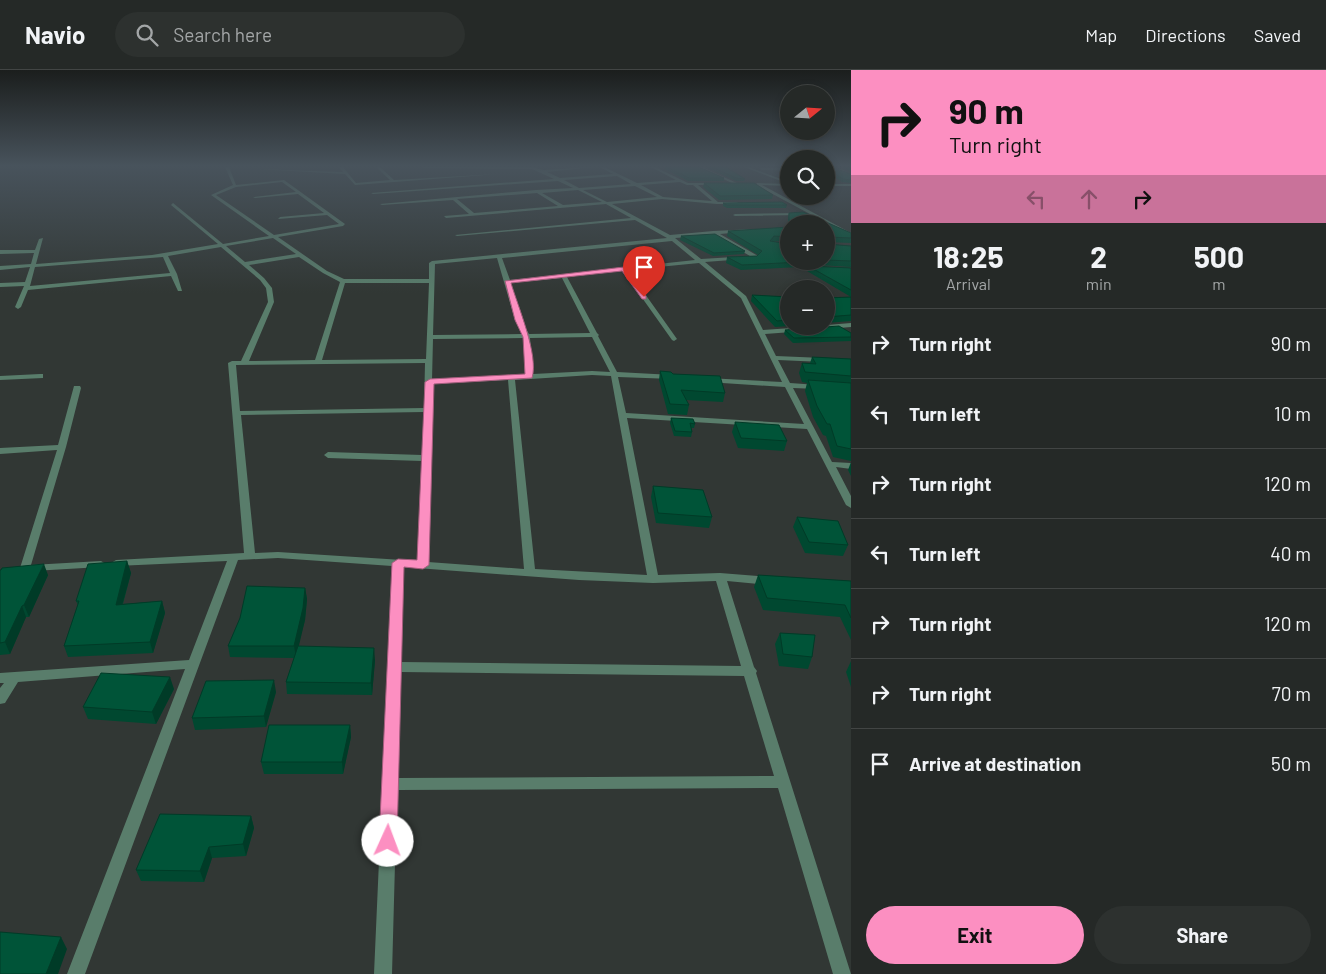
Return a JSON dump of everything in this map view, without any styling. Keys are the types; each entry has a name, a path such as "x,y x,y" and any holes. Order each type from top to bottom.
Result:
{"street":[{"path":"179,209 266,284 272,297 244,363"},
{"path":"234,209 343,281 432,280"},
{"path":"0,268 165,254 343,225 321,209"},
{"path":"466,209 472,214"},
{"path":"446,217 538,209"},
{"path":"618,209 671,238 748,297 761,332 787,385 851,505"},
{"path":"803,209 811,214"},
{"path":"280,218 328,214"},
{"path":"735,215 811,214"},
{"path":"457,235 636,219"},
{"path":"835,228 851,234"},
{"path":"423,565 430,382 432,263 714,232 762,229"},
{"path":"508,282 699,261 756,257 714,232"},
{"path":"18,308 34,266 41,239"},
{"path":"0,252 38,251"},
{"path":"165,254 180,290"},
{"path":"244,264 301,255"},
{"path":"499,256 518,320 527,337 529,376"},
{"path":"624,269 674,339"},
{"path":"0,285 27,286 174,274"},
{"path":"564,276 614,373 653,579"},
{"path":"318,362 343,281"},
{"path":"761,332 851,325"},
{"path":"430,337 596,335"},
{"path":"774,358 832,360"},
{"path":"250,556 232,363 429,361"},
{"path":"430,382 614,373 681,378"},
{"path":"0,378 40,376"},
{"path":"511,377 530,572"},
{"path":"701,379 824,388"},
{"path":"77,388 62,447 20,569 278,554 653,579 720,577 786,582"},
{"path":"236,413 428,410"},
{"path":"622,415 809,426"},
{"path":"0,451 62,447"},
{"path":"328,455 426,458"},
{"path":"829,464 851,466"},
{"path":"76,974 234,557"},
{"path":"383,974 398,563"},
{"path":"720,577 751,671 842,974"},
{"path":"0,678 193,664"},
{"path":"394,667 751,671"},
{"path":"0,699 14,677"},
{"path":"390,784 784,782"}],"building":[{"path":"803,212 810,215 789,215 789,213"},
{"path":"835,226 851,233 851,238 835,237"},
{"path":"780,228 780,236 774,236 770,241 780,243 780,263 742,265 727,257 757,256 762,251 728,231"},
{"path":"715,234 745,251 714,253 681,236"},
{"path":"835,245 851,246 851,261 835,260"},
{"path":"835,267 851,268 851,290 815,270 835,270"},
{"path":"752,295 780,297 780,321 777,321"},
{"path":"851,297 851,315 835,316 835,298"},
{"path":"835,326 839,326 851,333 851,337 794,338 791,335 835,335"},
{"path":"812,357 851,359 851,376 805,372 802,363 816,364"},
{"path":"660,371 673,374 720,376 725,393 681,390 689,405 670,404"},
{"path":"808,380 851,383 851,449 837,446 830,424 827,424 817,406"},
{"path":"671,418 693,419 695,424 690,423 692,432 675,431"},
{"path":"735,422 779,425 787,441 741,438"},
{"path":"653,486 703,490 712,517 658,513"},
{"path":"797,517 838,521 848,545 809,542"},
{"path":"127,561 116,605 162,601 150,642 64,646 79,601 76,601 88,564"},
{"path":"44,564 5,642 0,643 0,570 2,568"},
{"path":"758,575 851,581 851,618 845,605 767,598"},
{"path":"247,586 305,588 303,608 294,646 228,646 240,618"},
{"path":"780,633 815,635 812,657 783,654"},
{"path":"298,646 374,648 371,683 286,682"},
{"path":"101,673 170,677 152,712 83,707"},
{"path":"274,680 264,716 192,718 206,681"},
{"path":"269,725 350,725 342,762 261,762"},
{"path":"160,814 251,816 243,844 209,847 200,871 136,870"},
{"path":"0,932 61,937 46,974 0,974"}],"route":[{"path":"388,841 398,563 423,565 430,382 529,376 527,337 518,320 508,282 624,269 644,297"}]}
